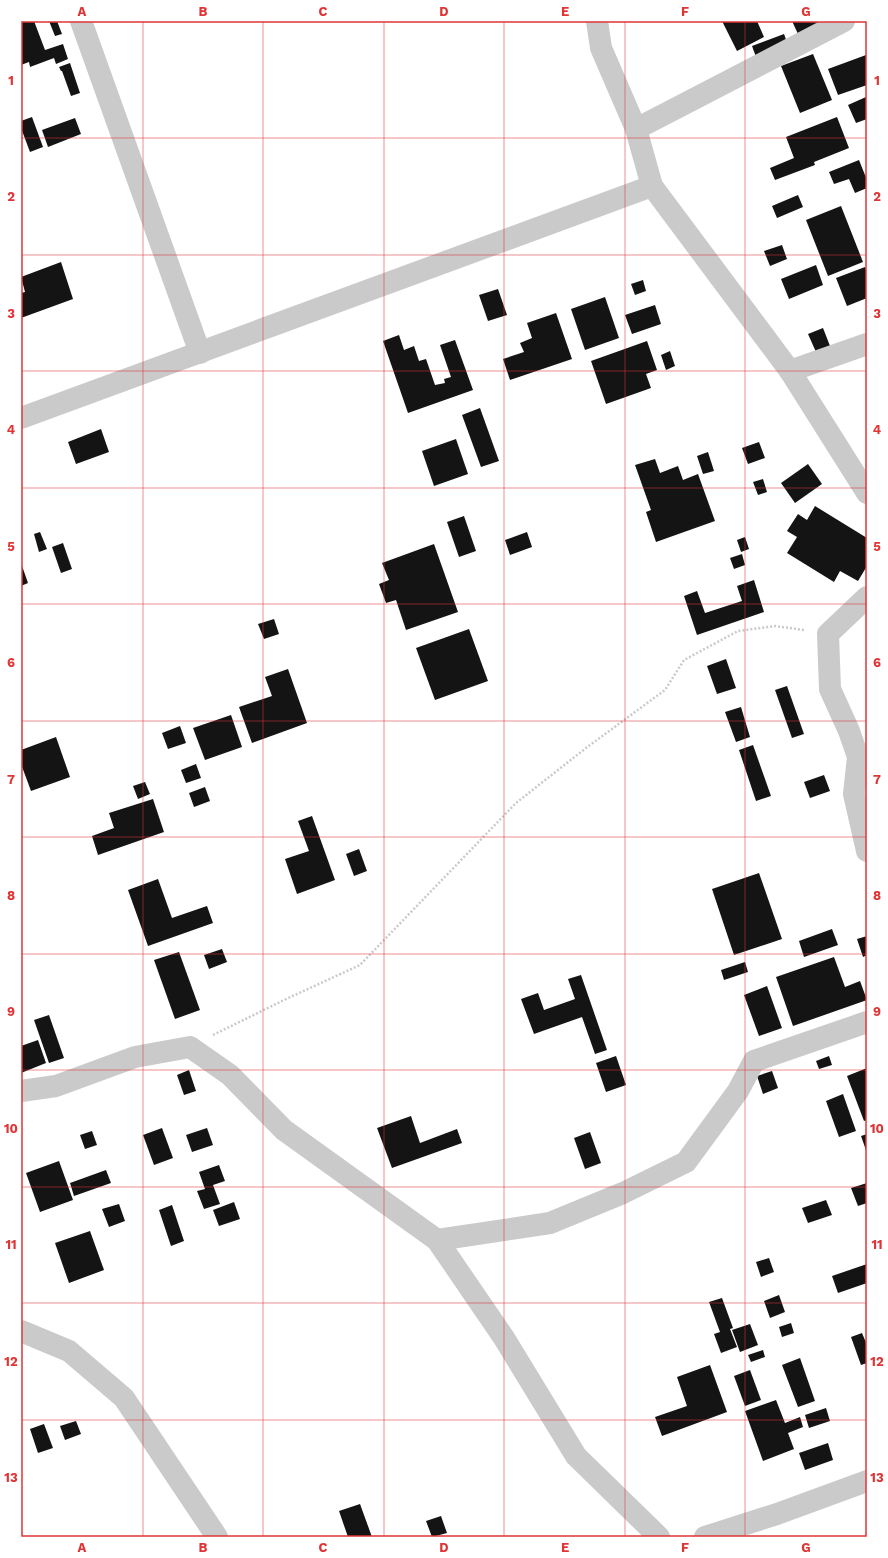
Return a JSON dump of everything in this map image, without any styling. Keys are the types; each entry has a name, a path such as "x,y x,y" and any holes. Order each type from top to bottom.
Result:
{"street":[{"path":"81,21 200,353"},
{"path":"597,21 601,48 636,129 652,186 790,371 867,493"},
{"path":"636,129 844,21"},
{"path":"21,418 652,186"},
{"path":"790,371 867,344"},
{"path":"867,596 828,634 830,689 849,731 858,757 854,794 867,850"},
{"path":"437,1240 550,1224 624,1193 686,1162 738,1090 754,1061 867,1022"},
{"path":"21,1091 56,1086 135,1058 190,1046 230,1075 284,1130 437,1240 504,1338 576,1456 659,1537"},
{"path":"21,1331 70,1351 124,1398 217,1537"},
{"path":"705,1537 777,1514 867,1481"}],"path":[{"path":"190,1046 360,965 516,803 586,748 664,690 684,660 738,631 775,626 828,634"}],"building":[{"path":"21,21 34,21 45,50 63,44 68,59 56,64 54,58 30,67 29,62 21,65"},
{"path":"49,21 57,21 62,34 55,36"},
{"path":"722,21 757,21 764,37 737,51"},
{"path":"792,21 820,21 821,23 798,34"},
{"path":"784,34 788,45 756,57 752,46"},
{"path":"813,54 832,100 800,113 781,66"},
{"path":"866,55 867,85 838,95 828,69"},
{"path":"70,63 80,93 71,96 62,71 59,67"},
{"path":"866,97 867,119 856,123 848,105"},
{"path":"32,117 43,147 30,152 21,128 21,121"},
{"path":"837,117 849,148 814,162 815,165 775,180 770,168 794,158 786,137"},
{"path":"75,118 81,134 48,147 42,130"},
{"path":"859,160 867,180 867,188 855,193 849,179 834,184 829,172"},
{"path":"798,195 803,207 777,218 772,206"},
{"path":"841,206 863,262 828,276 806,220"},
{"path":"782,245 787,259 770,266 764,251"},
{"path":"61,262 73,299 21,318 21,293 25,292 21,277"},
{"path":"816,265 823,285 789,299 781,279"},
{"path":"865,267 867,272 867,298 847,306 836,278"},
{"path":"643,280 646,291 635,295 631,284"},
{"path":"498,289 507,315 488,321 479,295"},
{"path":"605,297 619,338 585,350 571,309"},
{"path":"655,305 661,324 632,334 625,315"},
{"path":"556,313 572,359 510,380 503,359 524,352 520,343 532,338 527,323"},
{"path":"823,328 830,346 816,352 808,334"},
{"path":"399,335 404,350 414,346 419,361 426,359 435,385 445,383 444,379 451,377 440,345 455,340 473,390 408,413 383,341"},
{"path":"647,341 657,370 646,374 651,388 606,404 591,361"},
{"path":"670,351 675,366 666,370 661,355"},
{"path":"480,408 499,461 481,467 462,415"},
{"path":"101,429 109,452 76,464 68,442"},
{"path":"456,439 468,474 434,486 422,451"},
{"path":"759,442 765,458 748,464 742,448"},
{"path":"708,452 714,471 703,474 697,456"},
{"path":"655,459 660,473 678,466 683,480 698,474 715,521 656,542 646,512 651,510 635,465"},
{"path":"808,464 822,484 795,503 781,483"},
{"path":"763,479 767,492 758,495 753,482"},
{"path":"815,506 867,538 867,566 858,581 840,571 834,582 787,553 797,537 787,531 798,514 807,520"},
{"path":"464,516 476,551 459,557 447,522"},
{"path":"40,532 47,549 39,552 34,534"},
{"path":"527,532 532,547 510,555 505,540"},
{"path":"745,537 749,549 741,552 737,540"},
{"path":"63,543 72,569 61,573 52,547"},
{"path":"434,544 458,612 406,630 396,600 386,603 379,584 389,580 382,563"},
{"path":"742,554 745,565 734,569 730,558"},
{"path":"21,563 28,583 21,586"},
{"path":"754,580 764,612 697,635 684,596 697,591 705,613 742,601 737,586"},
{"path":"274,619 279,634 264,639 258,624"},
{"path":"469,629 488,681 435,700 416,648"},
{"path":"726,659 736,688 717,694 707,666"},
{"path":"288,669 307,723 252,743 239,707 272,696 265,677"},
{"path":"787,686 804,734 792,738 775,690"},
{"path":"741,707 750,737 736,742 725,712"},
{"path":"231,715 242,747 205,760 193,728"},
{"path":"180,726 186,743 168,749 162,733"},
{"path":"56,737 70,777 31,791 21,764 21,750"},
{"path":"753,745 771,796 756,801 739,750"},
{"path":"196,764 201,778 186,783 181,770"},
{"path":"824,775 830,791 810,798 804,782"},
{"path":"145,782 150,794 138,799 133,786"},
{"path":"205,787 210,801 194,807 189,793"},
{"path":"153,799 164,832 98,855 92,836 114,828 109,813"},
{"path":"312,816 335,880 297,894 285,859 309,851 298,821"},
{"path":"359,849 367,871 354,876 346,854"},
{"path":"759,873 782,939 734,955 712,889"},
{"path":"158,879 172,918 207,906 213,923 148,946 128,890"},
{"path":"832,929 838,945 804,957 799,941"},
{"path":"867,936 867,955 863,957 857,939"},
{"path":"222,949 227,962 209,969 204,955"},
{"path":"179,952 200,1010 175,1019 154,960"},
{"path":"834,957 845,987 860,981 867,1000 793,1026 776,977"},
{"path":"745,962 748,972 724,980 721,970"},
{"path":"581,975 607,1050 595,1054 582,1017 534,1034 521,999 538,993 544,1010 575,999 568,979"},
{"path":"767,986 782,1028 759,1036 744,995"},
{"path":"49,1015 64,1058 49,1063 34,1020"},
{"path":"38,1040 46,1063 21,1073 21,1046"},
{"path":"616,1056 626,1085 606,1092 596,1063"},
{"path":"829,1056 832,1065 819,1069 816,1061"},
{"path":"867,1068 867,1120 864,1121 847,1076"},
{"path":"189,1070 196,1091 184,1095 177,1075"},
{"path":"772,1071 778,1088 763,1094 757,1076"},
{"path":"843,1094 856,1131 839,1137 826,1101"},
{"path":"411,1116 420,1143 457,1129 462,1143 392,1168 377,1128"},
{"path":"162,1128 173,1158 154,1165 143,1135"},
{"path":"207,1128 213,1145 192,1152 186,1135"},
{"path":"92,1131 97,1145 85,1149 80,1135"},
{"path":"590,1132 601,1163 585,1169 574,1138"},
{"path":"867,1134 867,1153 861,1136"},
{"path":"59,1161 73,1200 40,1212 26,1173"},
{"path":"219,1165 225,1181 213,1185 220,1204 204,1209 197,1191 205,1189 199,1172"},
{"path":"106,1170 111,1183 74,1196 70,1183"},
{"path":"867,1183 867,1203 858,1206 851,1188"},
{"path":"826,1200 832,1215 808,1223 802,1208"},
{"path":"234,1202 240,1219 219,1226 213,1210"},
{"path":"119,1204 125,1221 109,1227 102,1209"},
{"path":"172,1205 184,1241 171,1246 159,1210"},
{"path":"90,1231 104,1270 69,1283 55,1243"},
{"path":"769,1258 774,1272 761,1277 756,1262"},
{"path":"867,1264 867,1283 838,1293 832,1276"},
{"path":"779,1295 785,1312 770,1318 764,1301"},
{"path":"722,1298 733,1328 730,1329 737,1347 721,1353 714,1334 720,1332 709,1302"},
{"path":"791,1323 794,1333 782,1337 779,1327"},
{"path":"750,1324 758,1345 740,1352 732,1330"},
{"path":"862,1333 867,1345 867,1363 861,1365 851,1337"},
{"path":"763,1350 765,1357 751,1362 748,1355"},
{"path":"800,1358 815,1401 798,1407 782,1365"},
{"path":"710,1365 727,1412 662,1436 655,1417 687,1406 677,1377"},
{"path":"750,1370 761,1400 745,1406 734,1376"},
{"path":"776,1400 785,1423 800,1417 803,1427 788,1433 794,1449 763,1461 745,1411"},
{"path":"826,1408 830,1421 809,1428 805,1415"},
{"path":"76,1421 81,1434 65,1440 60,1426"},
{"path":"44,1424 53,1448 38,1453 30,1429"},
{"path":"828,1443 833,1460 805,1470 799,1453"},
{"path":"360,1504 372,1537 348,1537 339,1511"},
{"path":"441,1516 447,1533 432,1537 426,1521"}]}
